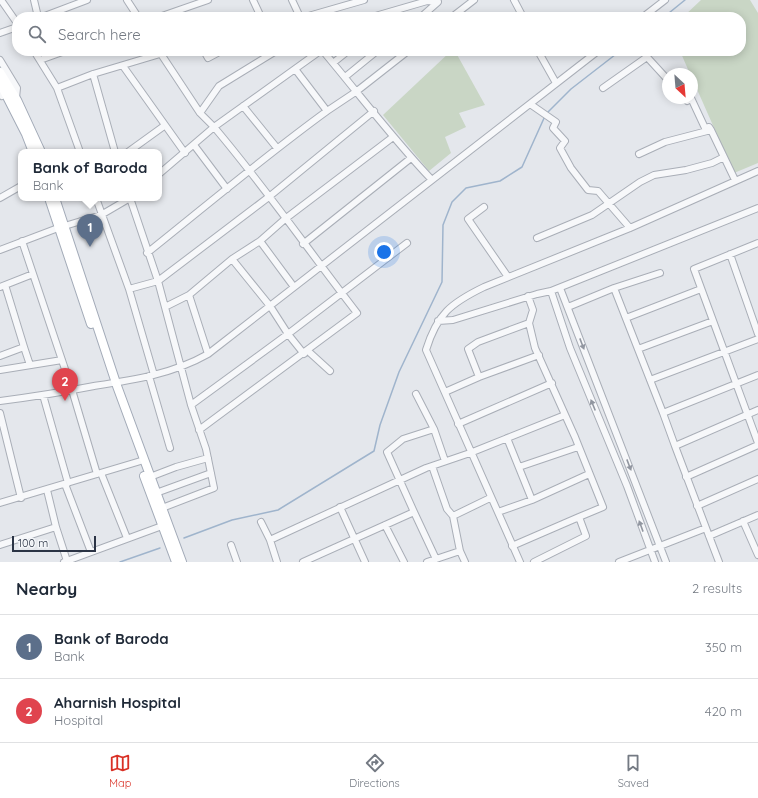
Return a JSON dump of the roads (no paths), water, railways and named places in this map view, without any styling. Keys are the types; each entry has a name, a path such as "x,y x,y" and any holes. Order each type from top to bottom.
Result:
{"main road":[{"path":"0,72 5,92 32,149"},
{"path":"5,92 39,149"},
{"path":"50,201 62,227"},
{"path":"56,201 62,227 113,383 142,460 162,526 182,562"},
{"path":"142,460 162,508 173,545 176,562"}],"street":[{"path":"1,0 12,16"},
{"path":"34,0 37,12"},
{"path":"55,12 87,0"},
{"path":"127,0 135,12"},
{"path":"173,12 208,0"},
{"path":"253,0 259,12"},
{"path":"292,0 298,12"},
{"path":"322,12 364,0"},
{"path":"458,12 474,0"},
{"path":"514,0 520,12"},
{"path":"649,12 665,0"},
{"path":"389,12 427,1 440,1"},
{"path":"427,12 440,1"},
{"path":"0,33 12,29"},
{"path":"37,56 57,88 79,149"},
{"path":"40,60 51,56"},
{"path":"57,88 93,74 151,56"},
{"path":"162,56 200,113 251,170 303,244 321,265 357,313 199,430"},
{"path":"200,113 219,86 268,56"},
{"path":"162,172 214,127 314,56"},
{"path":"326,56 374,111 393,137 431,179"},
{"path":"333,63 342,56"},
{"path":"345,78 371,56"},
{"path":"147,253 251,170 276,148 357,91 402,56"},
{"path":"541,56 556,84"},
{"path":"0,401 43,395 152,375 182,367 208,354 431,179 592,56"},
{"path":"603,88 647,56 662,73"},
{"path":"0,60 17,88 5,92"},
{"path":"123,66 164,126 185,153"},
{"path":"296,69 327,111"},
{"path":"93,74 114,149"},
{"path":"530,104 556,122 553,128 566,141 560,148 571,168 588,190 598,191 630,228"},
{"path":"694,104 705,128 709,127 711,130 735,180"},
{"path":"243,106 276,148"},
{"path":"129,289 158,281 270,196 374,111"},
{"path":"132,149 164,126"},
{"path":"639,154 666,142 711,130"},
{"path":"165,307 190,295 232,259 260,241 285,219 393,137"},
{"path":"194,145 227,189"},
{"path":"537,238 592,215 609,205 640,182 654,175 686,170 712,163 724,157"},
{"path":"303,244 411,158"},
{"path":"520,562 470,453 426,350 432,332 438,321 461,298 508,277 630,228 758,171"},
{"path":"0,198 18,188"},
{"path":"97,201 129,289 170,448"},
{"path":"0,250 62,227 101,215 125,201"},
{"path":"131,201 147,253 158,281 191,405 208,458 214,488 162,508"},
{"path":"484,207 468,219 508,277"},
{"path":"438,321 453,320 528,296 551,292 758,208"},
{"path":"22,241 99,474 127,538"},
{"path":"260,241 294,287"},
{"path":"191,405 288,334 407,243"},
{"path":"686,478 758,444 694,269 758,243"},
{"path":"730,254 758,334"},
{"path":"232,259 270,306 288,334 306,352 330,371"},
{"path":"568,307 614,288 660,273"},
{"path":"30,365 2,286 33,274"},
{"path":"560,288 666,562"},
{"path":"614,288 719,562"},
{"path":"626,318 701,289"},
{"path":"551,292 570,348 655,562"},
{"path":"190,295 208,354"},
{"path":"512,546 603,507 539,355 529,323 533,310 528,296"},
{"path":"638,349 713,321"},
{"path":"479,377 468,349 478,342 529,323"},
{"path":"650,380 758,339"},
{"path":"0,356 24,347"},
{"path":"445,392 479,377 539,355"},
{"path":"0,370 62,360"},
{"path":"663,413 758,376"},
{"path":"458,424 552,384"},
{"path":"416,394 434,429 445,461"},
{"path":"43,395 67,484 91,552"},
{"path":"675,446 758,410"},
{"path":"0,413 21,498"},
{"path":"270,540 400,479 565,415"},
{"path":"434,429 403,439 387,452 414,512 441,559"},
{"path":"508,438 532,500"},
{"path":"519,467 578,447"},
{"path":"150,477 176,466 208,458"},
{"path":"0,503 21,498 142,460"},
{"path":"432,466 447,509 453,516 460,550 465,562"},
{"path":"156,493 211,474"},
{"path":"498,512 532,500 589,474"},
{"path":"697,506 758,479"},
{"path":"47,490 66,561 162,526"},
{"path":"453,516 490,498"},
{"path":"632,501 641,498"},
{"path":"340,507 365,562"},
{"path":"303,562 414,512"},
{"path":"709,536 758,515"},
{"path":"534,562 586,536 579,517"},
{"path":"743,521 758,555"},
{"path":"261,522 270,540 277,562"},
{"path":"385,525 404,562"},
{"path":"0,545 56,527"},
{"path":"619,562 706,528"},
{"path":"231,544 238,562"},
{"path":"427,562 441,559 460,550"}],"waterway":[{"path":"670,12 685,0"},
{"path":"547,113 571,89 614,56"},
{"path":"184,538 232,520 278,510 374,451 380,425 399,372 442,282 443,225 452,202 466,188 500,181 522,167 545,116"},
{"path":"120,562 160,548"}],"place":[{"name":"Bank of Baroda","path":"90,247"},
{"name":"Aharnish Hospital","path":"65,401"}]}
